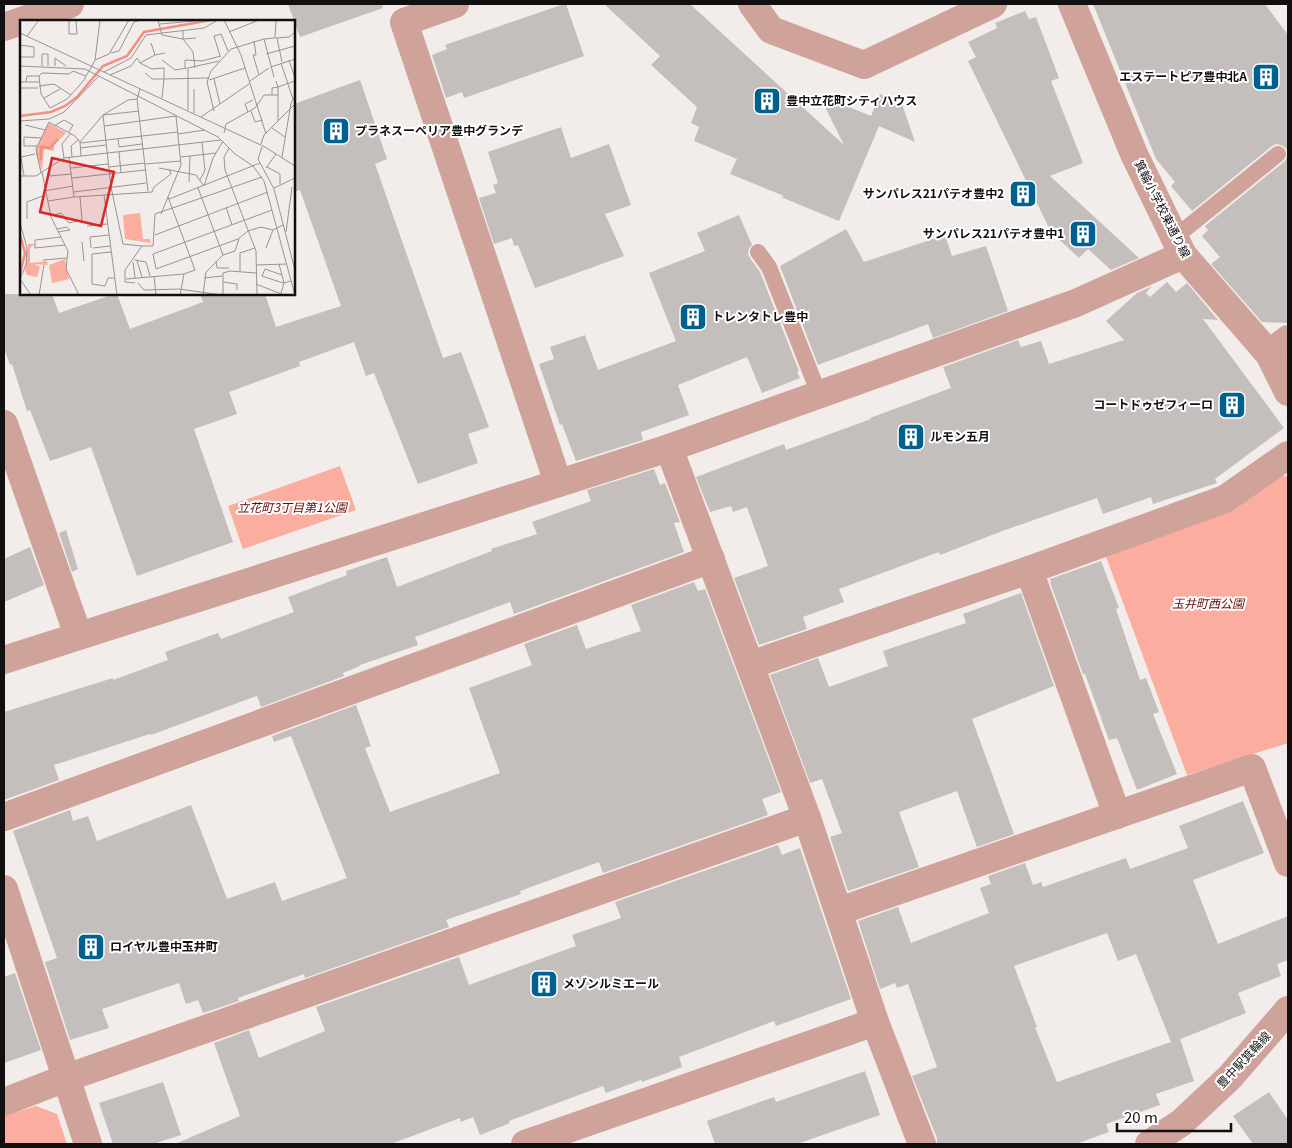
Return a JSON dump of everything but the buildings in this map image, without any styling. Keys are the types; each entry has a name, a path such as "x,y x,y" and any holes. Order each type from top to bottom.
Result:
{"street":[{"path":"26,20 70,4"},
{"path":"455,4 404,22 558,483"},
{"path":"752,4 771,30 864,65 992,4"},
{"name":"箕輪小学校東通り線","path":"1072,4 1134,154 1178,246 1279,346 1288,392"},
{"path":"4,28 20,22"},
{"path":"4,660 669,448 1076,303 1178,246"},
{"path":"4,424 78,635"},
{"path":"669,448 807,818 875,1022 922,1144"},
{"path":"750,665 1028,570 1225,499 1288,455"},
{"path":"4,817 711,559"},
{"path":"1028,570 1117,815"},
{"path":"839,911 1252,768 1288,863"},
{"path":"4,1102 66,1078 807,818"},
{"path":"4,889 88,1144"},
{"name":"豊中駅箕輪線","path":"1149,1144 1181,1123 1230,1077 1288,1010"},
{"path":"526,1144 875,1022"}],"lane":[{"path":"1178,246 1278,154"},
{"path":"758,252 769,267 819,394"}],"green space":[{"name":"立花町3丁目第1公園","path":"340,466 356,510 243,549 228,506"},
{"name":"玉井町西公園","path":"1276,474 1288,477 1288,743 1187,775 1105,554"},
{"path":"36,1106 57,1114 67,1144 4,1144 4,1116"}],"place":[{"name":"エステートピア豊中北A","path":"1266,77"},
{"name":"豊中立花町シティハウス","path":"767,101"},
{"name":"プラネスーペリア豊中グランデ","path":"336,131"},
{"name":"サンパレス21パテオ豊中2","path":"1023,194"},
{"name":"サンパレス21パテオ豊中1","path":"1083,234"},
{"name":"トレンタトレ豊中","path":"693,317"},
{"name":"コートドゥゼフィーロ","path":"1232,405"},
{"name":"ルモン五月","path":"911,437"},
{"name":"ロイヤル豊中玉井町","path":"91,947"},
{"name":"メゾンルミエール","path":"544,984"}]}
